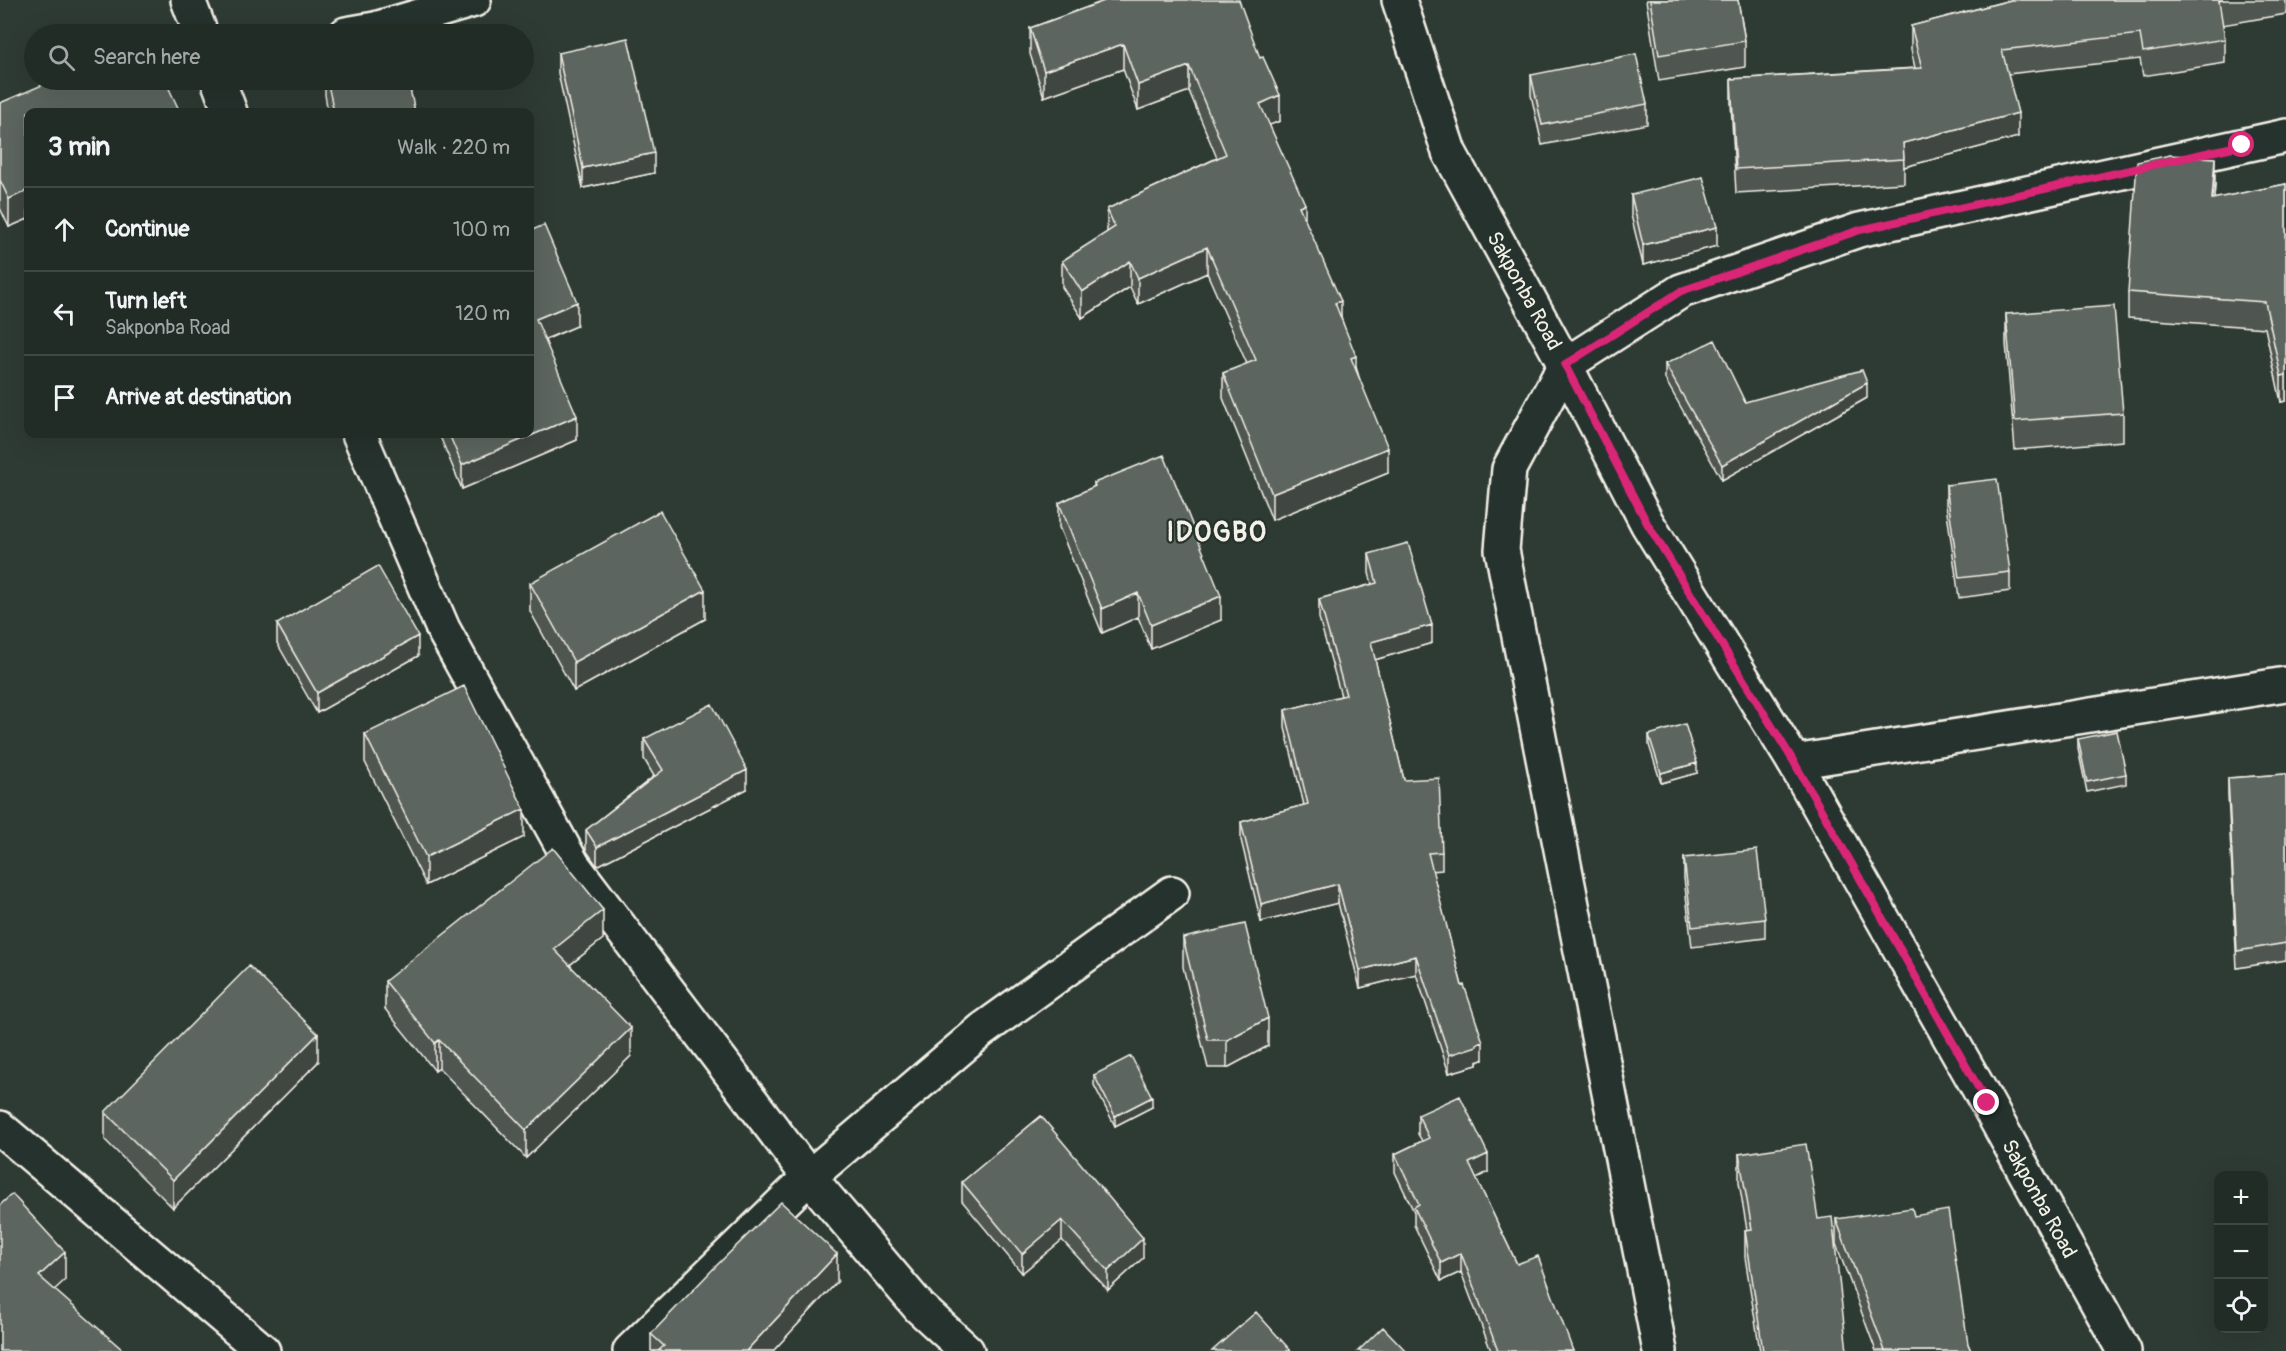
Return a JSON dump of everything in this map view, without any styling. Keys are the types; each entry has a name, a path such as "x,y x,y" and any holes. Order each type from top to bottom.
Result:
{"main road":[{"path":"188,0 197,24"},
{"path":"392,24 474,0"},
{"name":"Sakponba Road","path":"1399,0 1449,152 1565,365 1647,523 1794,762 2124,1351"},
{"path":"222,90 228,108"},
{"path":"1660,1351 1502,550 1509,469 1565,365 1681,291 1860,230 2286,136"},
{"path":"361,438 443,628 573,865 809,1177 920,1308 967,1351"},
{"path":"1794,762 2286,684"},
{"path":"630,1351 809,1177 982,1030 1172,892"},
{"path":"0,1128 263,1351"}],"building":[{"path":"1107,0 1239,0 1260,58 1263,57 1280,95 1260,104 1305,204 1299,206 1341,301 1335,303 1356,356 1351,358 1388,448 1272,494 1223,373 1256,360 1207,247 1138,278 1130,261 1082,292 1062,261 1115,227 1107,209 1226,154 1189,66 1138,85 1123,44 1044,71 1030,28"},
{"path":"1650,0 1738,0 1745,41 1659,55"},
{"path":"2011,0 2224,0 2219,1 2225,39 2143,52 2140,34 2002,50 2018,113 1903,143 1904,159 1736,169 1731,79 1922,68 1911,26"},
{"path":"628,38 654,153 583,168 558,53"},
{"path":"1636,54 1647,104 1542,125 1531,75"},
{"path":"31,90 170,90 178,108 24,108 24,192 9,199 0,180 0,103"},
{"path":"329,90 410,90 414,108 333,108"},
{"path":"2170,155 2215,158 2212,199 2286,184 2286,375 2281,376 2265,302 2128,292 2137,162"},
{"path":"1703,177 1717,227 1643,245 1631,195"},
{"path":"544,225 577,302 536,319 577,416 534,434 534,229"},
{"path":"2114,306 2123,413 2015,421 2006,314"},
{"path":"1715,340 1745,402 1862,370 1867,383 1722,465 1665,364"},
{"path":"451,438 525,438 462,465"},
{"path":"1164,455 1221,596 1151,625 1138,593 1102,609 1059,503 1095,486 1094,483"},
{"path":"1997,479 2010,572 1959,578 1946,485"},
{"path":"660,511 705,590 574,662 530,583"},
{"path":"1408,543 1432,625 1371,642 1404,780 1439,778 1442,852 1428,853 1462,986 1464,985 1483,1042 1449,1055 1416,956 1360,970 1338,884 1261,904 1241,822 1308,804 1285,710 1346,695 1319,599 1377,583 1369,554"},
{"path":"378,566 418,636 317,693 277,624"},
{"path":"464,686 524,809 426,857 365,734"},
{"path":"712,704 747,770 597,847 586,830 663,770 644,739"},
{"path":"1685,724 1697,763 1661,773 1649,735"},
{"path":"2117,731 2126,774 2087,782 2078,739"},
{"path":"2286,774 2286,943 2237,951 2228,778"},
{"path":"553,848 603,910 554,949 631,1028 526,1130 439,1040 435,1043 385,981"},
{"path":"1757,850 1765,919 1692,927 1684,858"},
{"path":"1245,924 1268,1018 1227,1040 1208,1040 1183,938"},
{"path":"249,966 318,1034 173,1180 105,1112"},
{"path":"1131,1056 1152,1097 1115,1116 1094,1075"},
{"path":"1460,1096 1488,1154 1469,1163 1517,1264 1538,1256 1573,1351 1498,1351 1461,1253 1441,1263 1414,1207 1419,1204 1395,1154 1429,1138 1418,1115"},
{"path":"1041,1116 1143,1238 1108,1271 1062,1220 1022,1254 962,1182"},
{"path":"1806,1144 1818,1219 1832,1217 1847,1351 1763,1351 1745,1230 1752,1229 1739,1154"},
{"path":"12,1194 65,1252 39,1276 124,1351 0,1351 0,1205"},
{"path":"781,1202 837,1254 746,1351 658,1351 664,1346 651,1334"},
{"path":"1912,1208 1914,1216 1948,1210 1968,1344 1971,1351 1885,1351 1836,1219"},
{"path":"1256,1312 1291,1351 1212,1351"},
{"path":"1383,1327 1406,1351 1358,1351"}],"district":[{"name":"IDOGBO","path":"1217,532"}],"route":[{"path":"1987,1103 1794,762 1647,523 1565,365 1681,291 1860,230 2242,145"}]}
